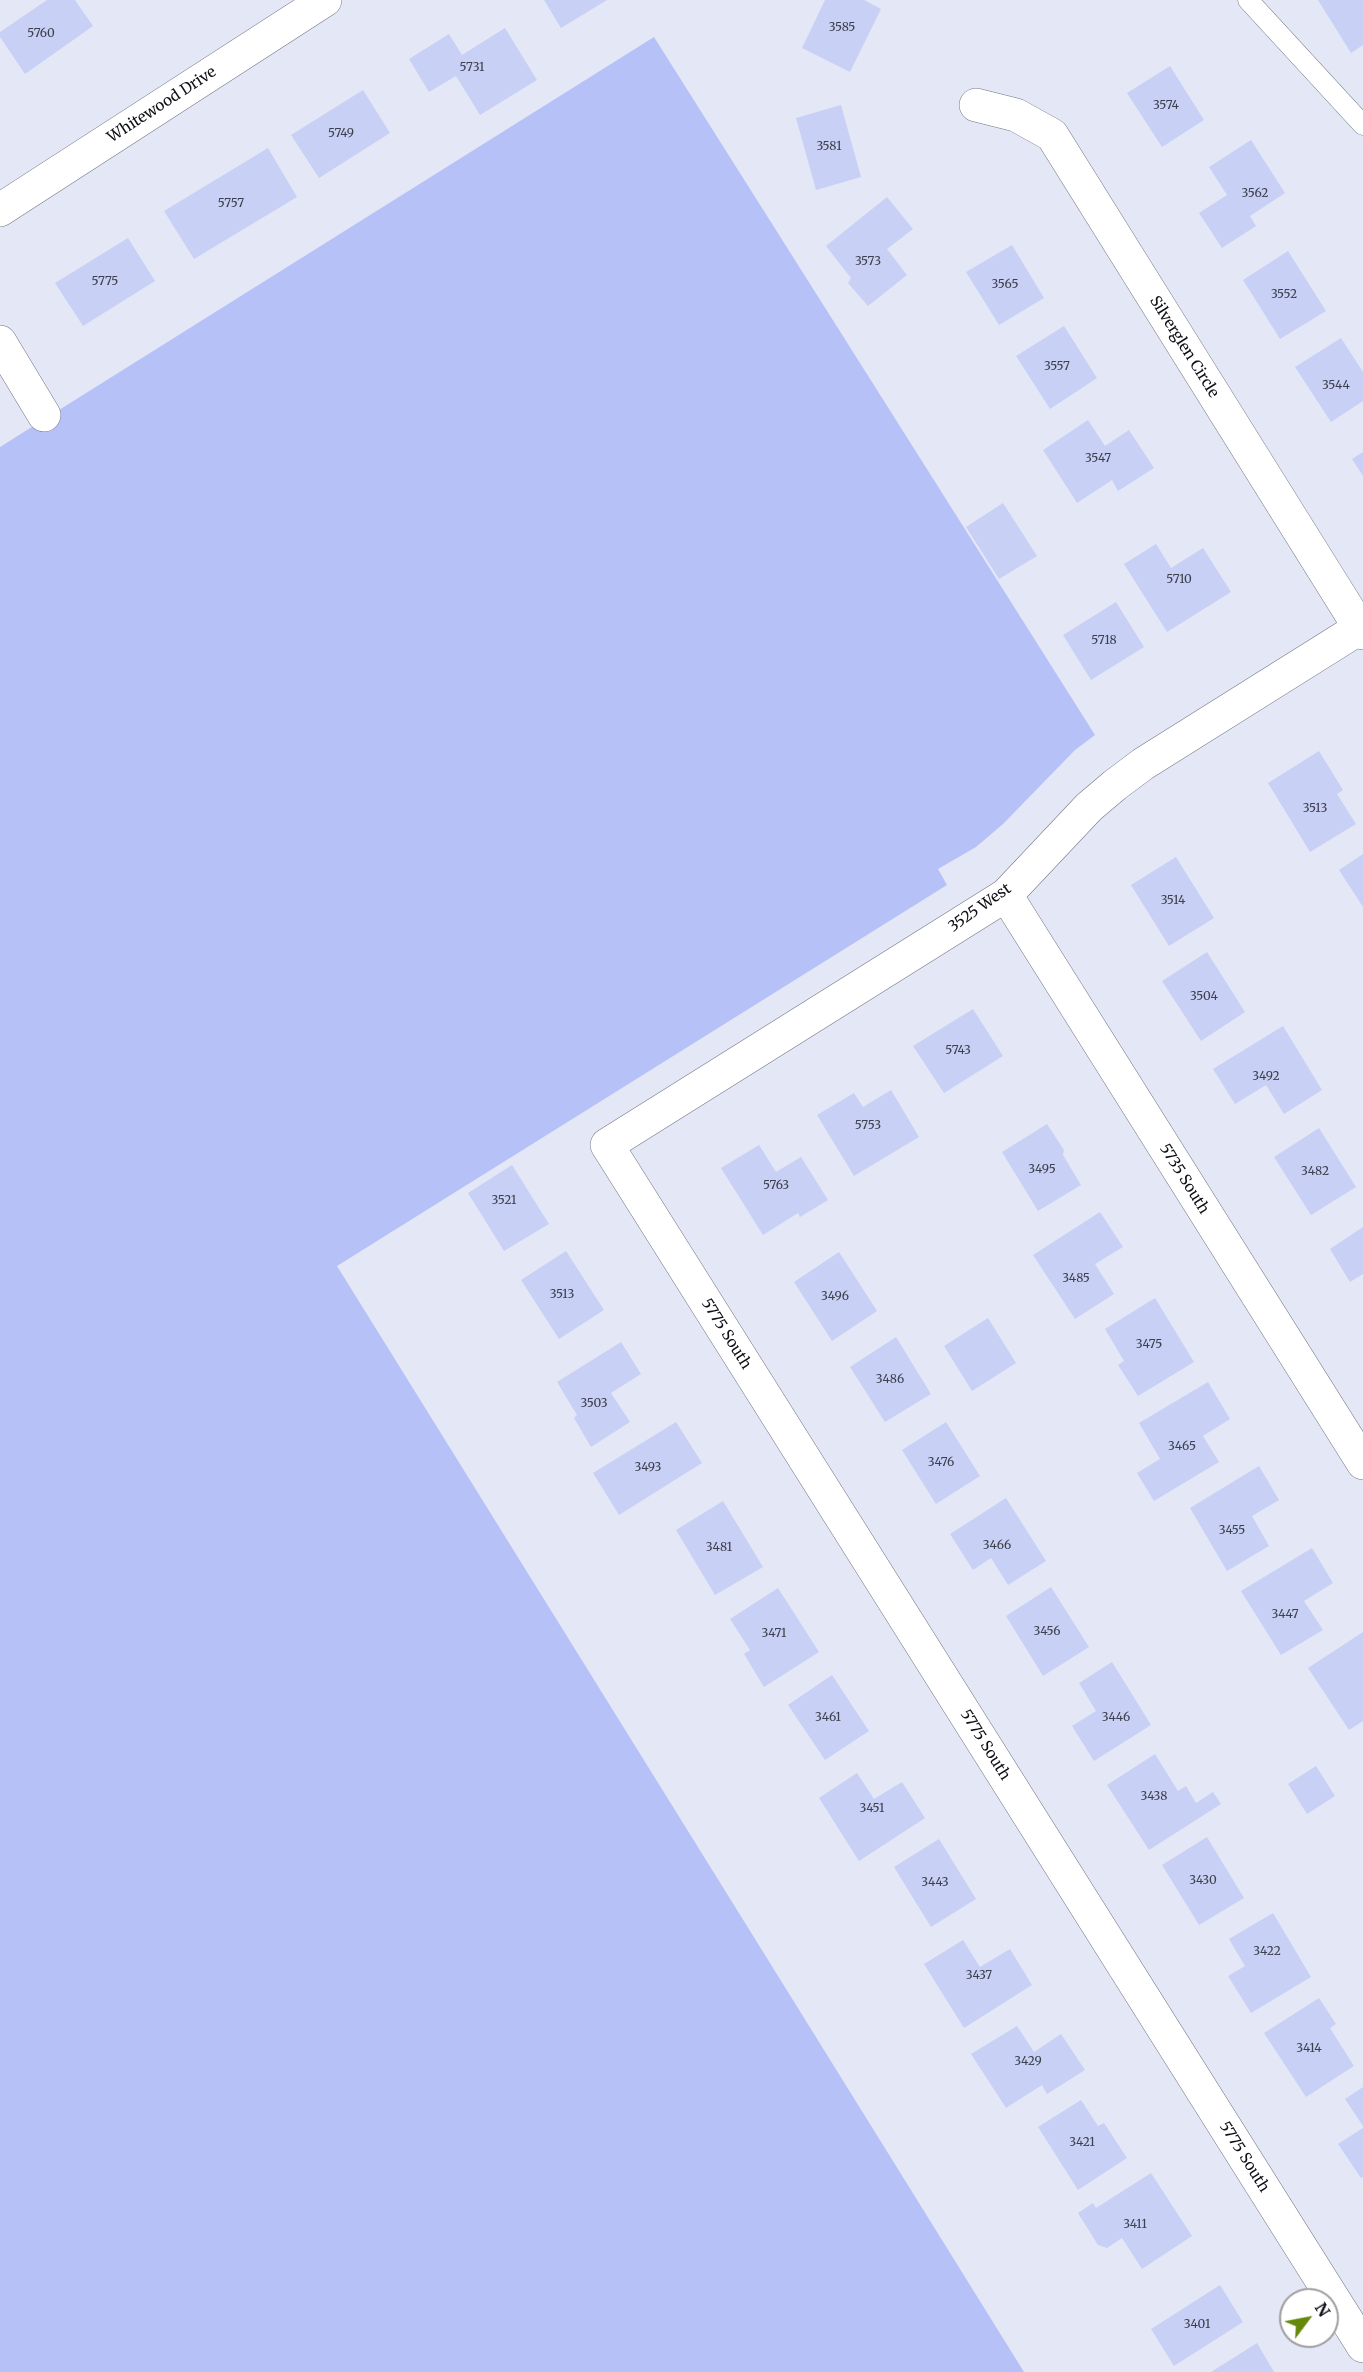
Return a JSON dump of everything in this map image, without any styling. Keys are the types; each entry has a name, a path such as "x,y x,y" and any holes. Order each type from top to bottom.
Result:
{"street":[{"name":"Whitewood Drive","path":"0,210 325,0"},
{"name":"Silverglen Circle","path":"976,105 1017,115 1052,135 1362,629"},
{"path":"0,342 44,415"},
{"name":"3525 West","path":"607,1145 1006,895 1089,807 1143,764 1362,629"},
{"name":"5735 South","path":"1006,895 1363,1463"},
{"name":"5775 South","path":"607,1145 1363,2346"}],"lane":[{"path":"1248,0 1363,125"}],"shaded area":[{"path":"654,37 1095,735 1075,750 1003,824 976,847 938,869 947,885 337,1266 1024,2372 0,2372 0,447"}],"building":[{"path":"47,0 75,0 93,26 25,74 0,37 0,32"},
{"path":"544,0 607,0 561,28"},
{"path":"825,0 864,0 881,9 850,72 802,48"},
{"path":"1318,0 1363,0 1363,45 1351,53"},
{"path":"505,28 537,80 480,115 456,76 429,92 409,59 449,34 462,55"},
{"path":"1170,66 1204,120 1162,147 1127,93"},
{"path":"363,90 390,133 319,178 291,135"},
{"path":"841,105 861,177 816,190 796,118"},
{"path":"1251,140 1285,193 1250,216 1256,226 1222,248 1199,213 1227,195 1209,167"},
{"path":"268,148 297,197 194,259 164,211"},
{"path":"887,197 913,229 887,249 907,275 868,306 848,283 851,278 826,246"},
{"path":"128,238 155,281 83,326 55,283"},
{"path":"1012,245 1044,298 999,325 966,272"},
{"path":"1288,251 1326,311 1280,339 1243,280"},
{"path":"1064,326 1097,378 1050,409 1016,356"},
{"path":"1341,338 1363,372 1363,401 1331,422 1295,367"},
{"path":"1088,420 1105,446 1129,430 1154,468 1118,491 1112,480 1077,503 1043,450"},
{"path":"1363,452 1363,476 1352,459"},
{"path":"1003,503 1037,556 999,579 966,527"},
{"path":"1156,544 1171,568 1203,548 1231,592 1167,632 1124,564"},
{"path":"1116,602 1144,647 1091,680 1063,635"},
{"path":"1319,751 1343,790 1337,794 1356,824 1310,852 1268,783"},
{"path":"1363,854 1363,907 1339,870"},
{"path":"1176,857 1214,918 1169,946 1131,885"},
{"path":"1207,952 1245,1012 1201,1041 1162,981"},
{"path":"973,1009 1003,1056 944,1093 913,1046"},
{"path":"1283,1026 1322,1090 1284,1114 1266,1085 1235,1104 1213,1069"},
{"path":"891,1090 919,1137 854,1176 817,1115 854,1093 863,1107"},
{"path":"1047,1124 1064,1150 1063,1155 1081,1185 1038,1211 1002,1152"},
{"path":"1319,1128 1356,1187 1311,1215 1274,1157"},
{"path":"759,1145 776,1172 801,1157 828,1200 800,1217 798,1213 763,1235 721,1168"},
{"path":"512,1165 549,1224 504,1251 468,1193"},
{"path":"1100,1212 1123,1247 1095,1264 1114,1294 1075,1319 1033,1255"},
{"path":"1363,1227 1363,1274 1350,1282 1330,1249"},
{"path":"566,1251 604,1310 559,1339 521,1280"},
{"path":"839,1252 877,1311 832,1341 794,1282"},
{"path":"1155,1298 1194,1362 1138,1396 1118,1365 1124,1361 1105,1329"},
{"path":"988,1318 1016,1363 972,1391 944,1346"},
{"path":"896,1337 931,1394 885,1422 850,1367"},
{"path":"621,1342 641,1374 611,1393 630,1422 591,1447 574,1418 577,1415 557,1382"},
{"path":"1208,1382 1230,1419 1203,1436 1219,1462 1154,1501 1137,1473 1160,1459 1139,1423"},
{"path":"676,1422 702,1463 619,1515 593,1473"},
{"path":"946,1422 980,1476 936,1504 902,1450"},
{"path":"1259,1466 1279,1500 1252,1516 1269,1546 1227,1571 1190,1508"},
{"path":"1006,1498 1046,1561 1008,1585 991,1558 973,1570 950,1534"},
{"path":"723,1501 763,1567 715,1595 676,1530"},
{"path":"1312,1548 1333,1583 1304,1601 1323,1630 1281,1655 1241,1591"},
{"path":"1051,1587 1089,1647 1043,1676 1006,1616"},
{"path":"778,1588 819,1652 764,1687 744,1654 750,1650 730,1619"},
{"path":"1363,1632 1363,1721 1349,1730 1308,1668"},
{"path":"1112,1662 1151,1725 1094,1761 1072,1726 1096,1711 1079,1683"},
{"path":"832,1675 869,1731 825,1760 788,1705"},
{"path":"1155,1754 1178,1791 1186,1786 1196,1803 1213,1792 1221,1804 1149,1850 1107,1785"},
{"path":"1316,1766 1335,1796 1307,1814 1288,1784"},
{"path":"857,1773 874,1799 902,1782 925,1818 859,1861 819,1798"},
{"path":"1207,1837 1244,1898 1199,1925 1162,1865"},
{"path":"939,1839 976,1899 931,1927 894,1867"},
{"path":"1273,1913 1311,1977 1251,2013 1228,1976 1245,1966 1229,1939"},
{"path":"963,1940 980,1967 1010,1949 1032,1985 964,2028 924,1964"},
{"path":"1319,1998 1336,2024 1330,2028 1354,2066 1306,2097 1264,2033"},
{"path":"1017,2026 1034,2052 1061,2034 1085,2070 1047,2094 1042,2085 1006,2108 971,2054"},
{"path":"1363,2087 1363,2126 1345,2099"},
{"path":"1081,2100 1098,2126 1104,2123 1127,2158 1078,2190 1038,2127"},
{"path":"1363,2128 1363,2177 1361,2178 1338,2144"},
{"path":"1151,2173 1192,2236 1142,2269 1122,2238 1107,2248 1098,2245 1078,2213 1093,2203 1096,2208"},
{"path":"1220,2285 1243,2322 1174,2366 1151,2329"},
{"path":"1257,2343 1274,2372 1211,2372"}]}
